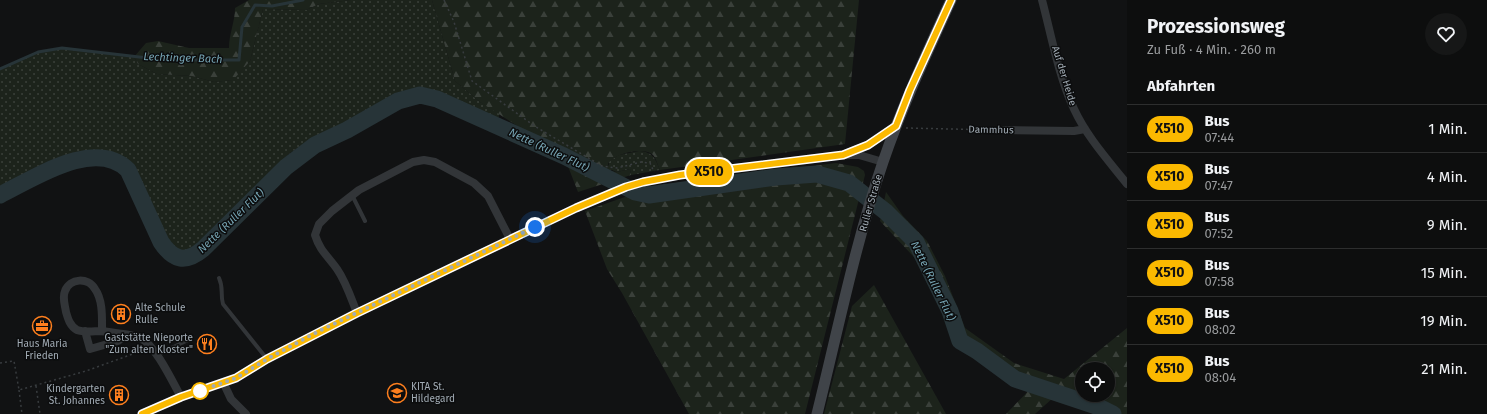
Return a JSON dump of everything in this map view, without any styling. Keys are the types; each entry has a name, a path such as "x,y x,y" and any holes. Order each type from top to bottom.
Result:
{"main road":[{"name":"Ruller Straße","path":"817,414 867,216 884,162 910,90 951,0"}],"street":[{"name":"Auf der Heide","path":"1042,0 1066,88 1073,108 1084,129 1127,184"},
{"path":"843,155 868,145 896,126"},
{"name":"Dammhus","path":"1005,130 1074,131 1084,129"},
{"path":"142,414 181,397 224,384 267,359 357,313 510,239 611,193 643,182 655,179 843,155 859,155 884,162"},
{"path":"357,313 348,289 338,269 319,248 315,235 319,224 352,195 413,162 424,160 435,162 474,183 488,196 510,239"},
{"path":"102,331 101,308 96,289 88,282 77,281 68,286 64,296 64,302 70,323 79,330 102,331 125,336 134,336 142,339 151,347 181,397"},
{"path":"85,331 90,349 118,341 125,336"},
{"path":"224,384 231,399 246,414"}],"lane":[{"path":"352,195 365,221"},
{"path":"219,278 222,285 221,298 223,304 267,359"},
{"path":"156,356 188,340"}],"path":[{"path":"444,0 454,22 472,81 536,127 602,166 617,168 641,162 650,163 653,167 655,179"},
{"name":"Dammhus","path":"896,126 908,129 1005,130"},
{"path":"18,390 86,371 151,347"},
{"path":"0,363 14,361 22,414"},
{"path":"36,386 40,414"}],"green space":[{"path":"249,0 351,0 319,4 306,10 263,9 250,61 233,80 214,82 192,76 157,74 138,64 134,57 146,43 158,41 189,48 229,48 235,8"},
{"path":"351,0 432,0 455,81 480,102 500,113 496,125 447,102 428,96 420,95 410,97 390,104 346,131 306,144 290,153 244,208 216,236 192,256 184,259 174,256 163,245 128,170 117,162 105,158 77,160 50,169 25,180 21,184 0,195 0,69 38,52 62,48 134,57 138,64 157,74 192,76 214,82 232,80 250,61 263,9 306,10 319,4"},
{"path":"432,0 859,0 845,144 660,170 654,156 649,152 629,152 616,157 608,164 611,171 617,172 630,169 631,175 578,192 564,156 480,102 455,81"},
{"path":"639,151 653,156 660,170 631,175 630,169 617,172 609,169 609,161 619,155"},
{"path":"836,163 858,167 864,171 865,175 805,414 689,414 622,293 607,269 585,211 659,185"},
{"path":"886,192 903,216 927,241 945,276 965,328 1014,363 1064,379 1075,370 1075,402 1115,402 1115,362 1085,362 1127,328 1127,414 1094,414 1054,397 1035,414 1006,414 1034,385 1015,379 977,351 960,341 938,297 928,272 880,221"},
{"path":"874,285 946,414 824,414 852,306"}],"waterway":[{"name":"Lechtinger Bach","path":"0,69 38,52 62,48 165,60 239,60 242,27 255,5 272,6 303,0"},
{"name":"Nette (Ruller Flut)","path":"0,195 46,171 64,164 82,159 99,158 114,161 128,170 161,242 170,253 175,256 180,258 191,257 203,249 286,167 315,145 347,130 398,101 420,95 437,99 564,156 635,192 649,195 776,177 817,174 849,183 886,212 916,242 950,311 960,341 977,351 1015,379 1099,407 1113,414"}],"bus line":[{"name":"X510","path":"142,414 181,397 224,384 319,331 597,198 626,187 680,175 843,155 868,145 896,126 910,90 951,0"}],"place":[{"name":"Alte Schule Rulle","path":"121,314"},
{"name":"Haus Maria Frieden","path":"42,326"},
{"name":"Gaststätte Nieporte \"Zum alten Kloster\"","path":"207,344"},
{"name":"KITA St. Hildegard","path":"397,393"},
{"name":"Kindergarten St. Johannes","path":"119,395"}],"route":[{"path":"200,391 224,384 319,331 535,227"}]}
